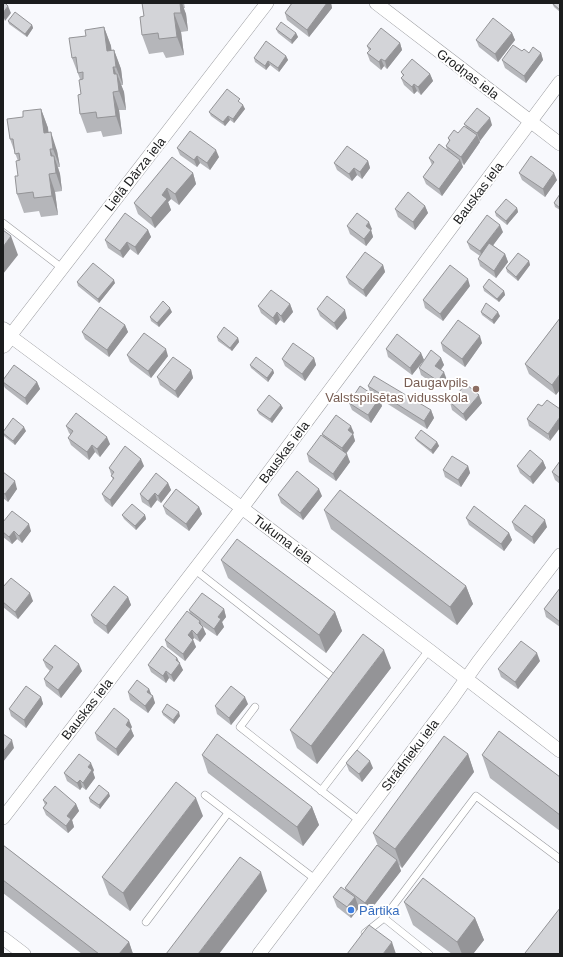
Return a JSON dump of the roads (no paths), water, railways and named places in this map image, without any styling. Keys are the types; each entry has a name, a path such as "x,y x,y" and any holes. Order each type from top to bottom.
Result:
{"street":[{"name":"Lielā Dārza iela","path":"5,337 62,268 267,3"},
{"name":"Grodņas iela","path":"376,3 560,144"},
{"name":"Bauskas iela","path":"3,818 242,508 560,82"},
{"name":"Tukuma iela","path":"5,337 242,508 560,751"},
{"name":"Strādnieku iela","path":"259,954 560,555"},
{"path":"3,938 24,954"}],"lane":[{"path":"3,223 62,268"},
{"path":"194,569 332,676"},
{"path":"321,791 429,650"},
{"path":"254,707 240,727 360,821"},
{"path":"205,795 315,879"},
{"path":"360,938 364,933 384,918 476,796 560,859"},
{"path":"146,922 228,813"},
{"path":"384,918 429,954"}],"place":[{"name":"Daugavpils Valstspilsētas vidusskola","path":"476,389"},
{"name":"Pārtika","path":"351,910"}]}
